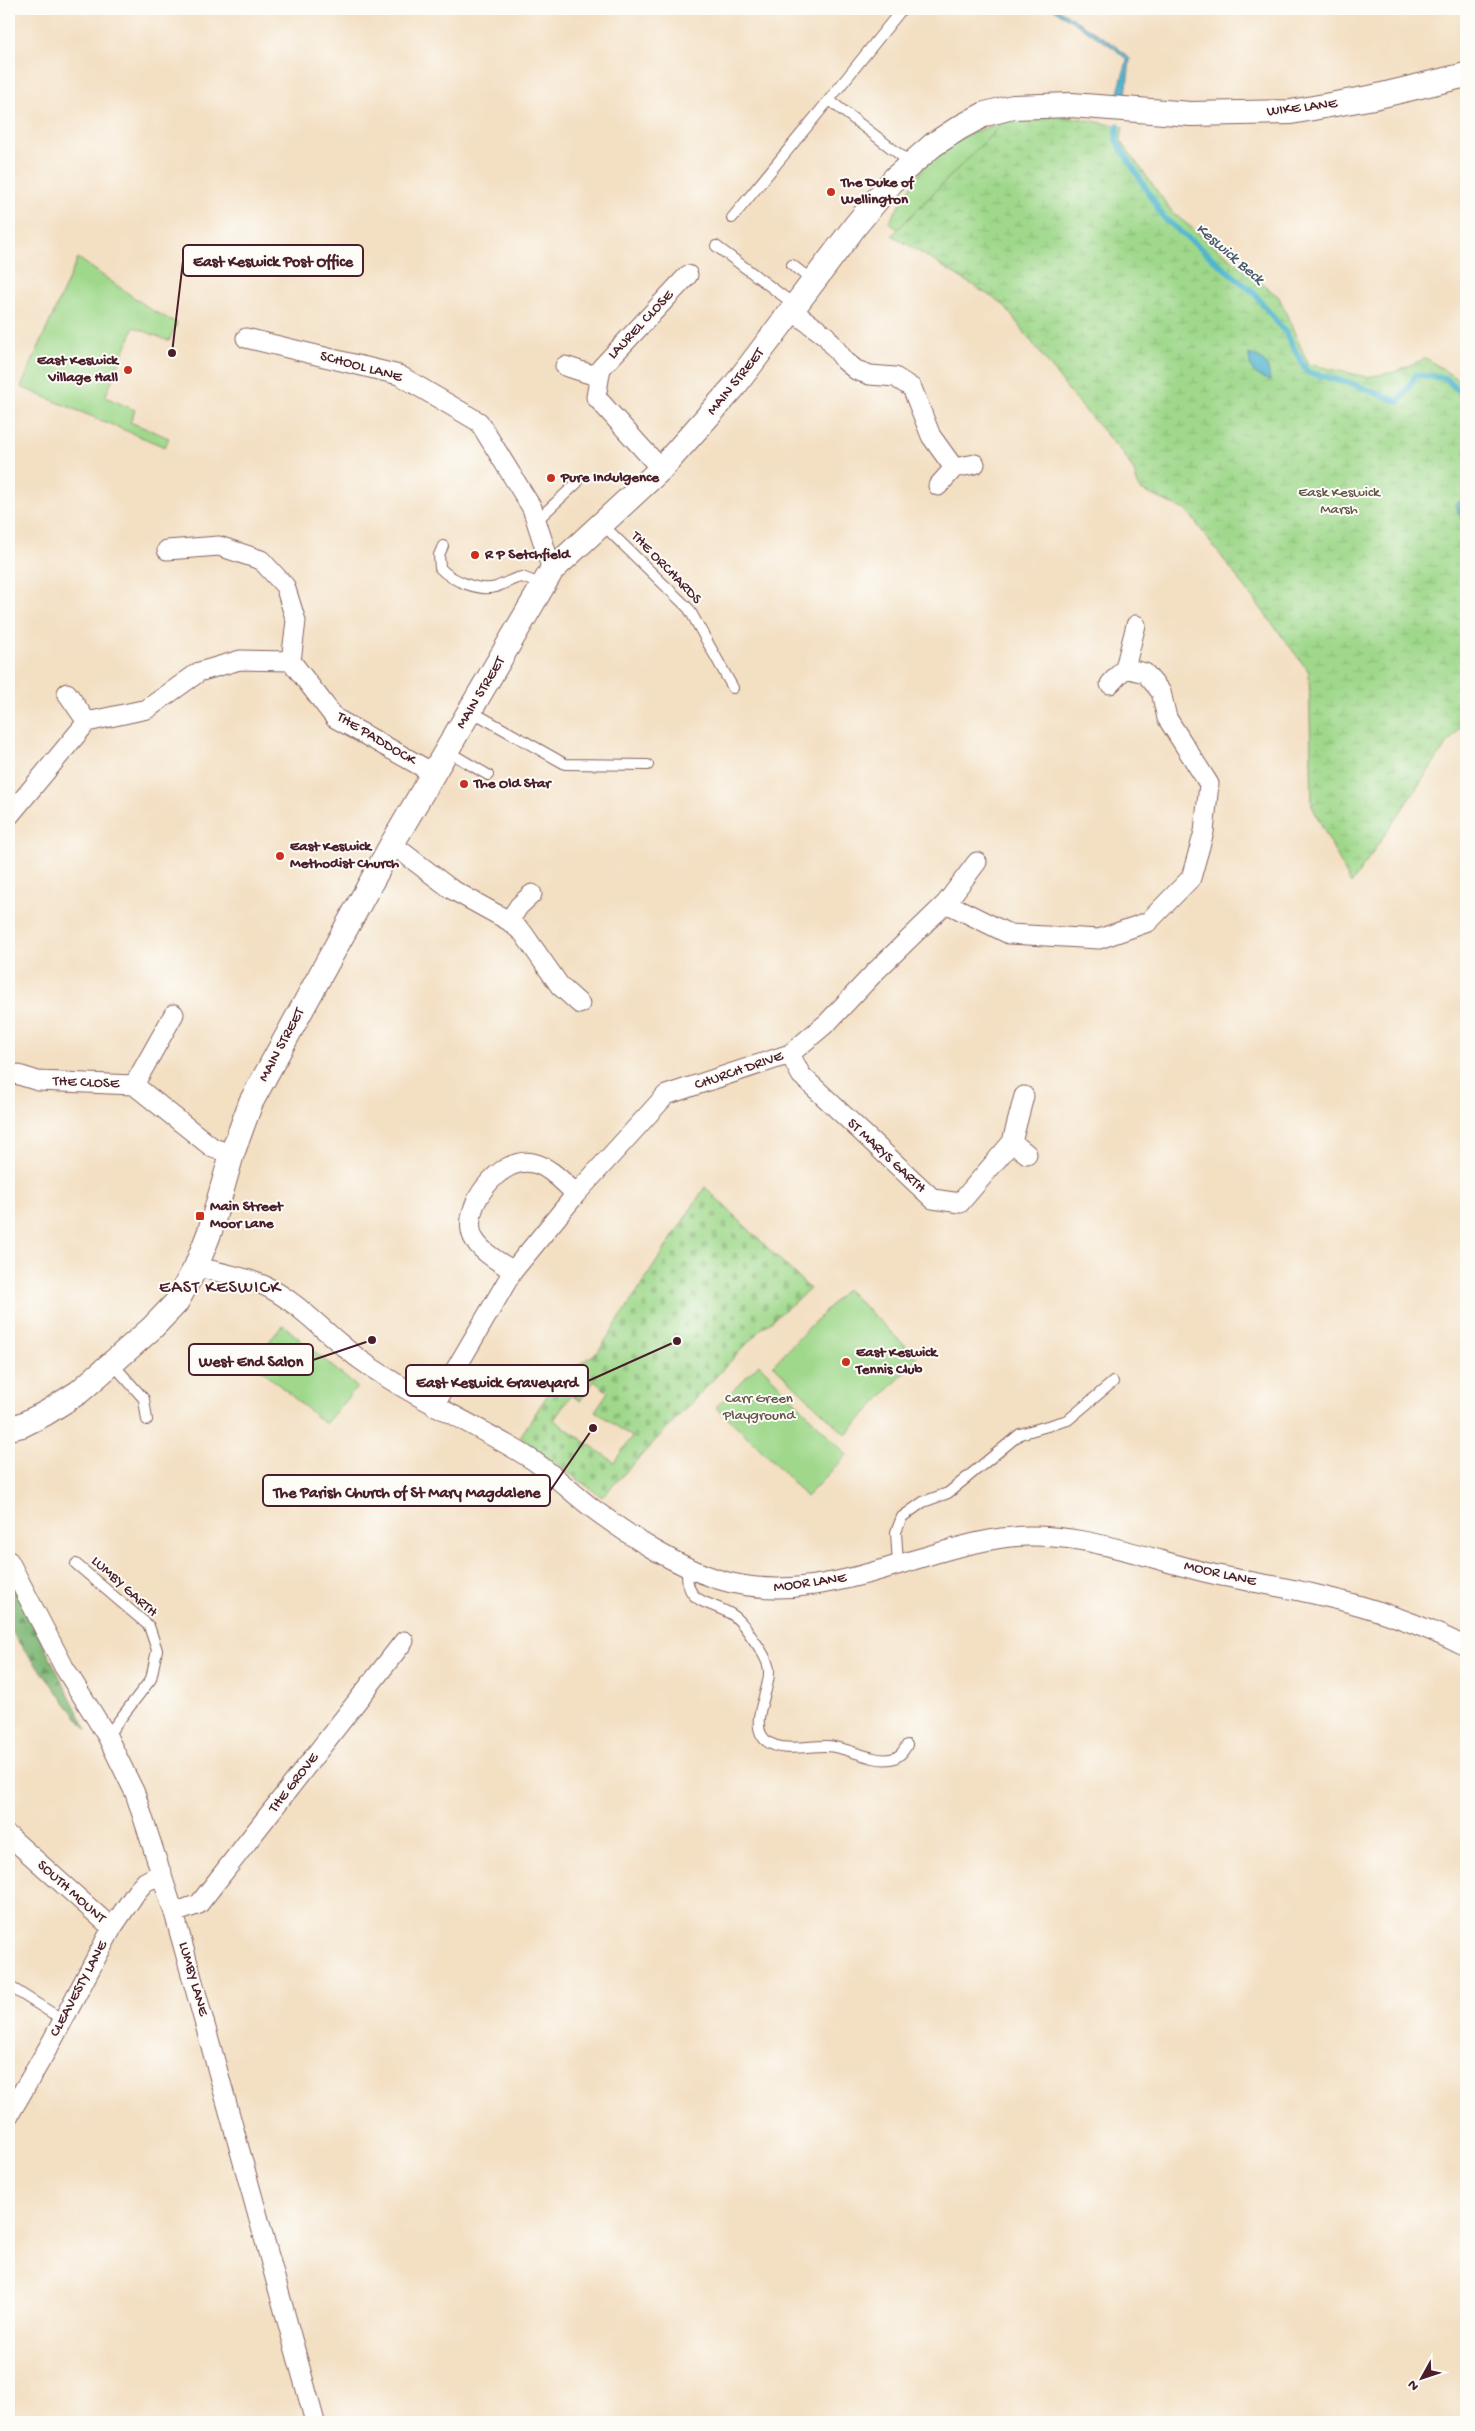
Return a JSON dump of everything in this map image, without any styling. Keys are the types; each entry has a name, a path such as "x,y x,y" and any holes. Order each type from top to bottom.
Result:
{"street":[{"name":"WIKE LANE","path":"1105,108 1200,114 1291,112 1374,97 1466,75"},
{"name":"MAIN STREET","path":"9,1428 22,1425 46,1413 79,1392 152,1328 176,1302 196,1267 210,1231 232,1154 251,1102 392,844 548,578 578,545 603,525 661,469 733,388 813,281 895,178 933,145 984,114 1013,107 1039,105 1105,108"},
{"name":"LAUREL CLOSE","path":"661,469 596,397 601,368 688,275"},
{"path":"793,308 826,336 845,360 856,370 870,376 895,377 912,388 931,436 954,468"},
{"name":"SCHOOL LANE","path":"246,338 399,375 479,422 532,508 548,578"},
{"name":"LAUREL CLOSE","path":"565,366 599,377"},
{"path":"938,486 954,468 975,464"},
{"path":"9,816 87,722 147,709 199,672 240,660 291,661 296,621 285,586 261,560 219,546 167,550"},
{"path":"1110,684 1125,668 1136,625"},
{"name":"THE PADDOCK","path":"291,661 335,718 433,773"},
{"path":"946,902 1009,934 1099,939 1148,922 1191,878 1204,832 1209,784 1167,718 1161,692 1145,673 1125,668"},
{"path":"67,693 87,722"},
{"path":"392,844 451,889 509,921 523,933 560,986 580,1004"},
{"name":"CHURCH DRIVE","path":"434,1406 513,1271 576,1194 666,1096 790,1054 828,1022 876,971 946,902 977,862"},
{"path":"509,921 519,906 532,894"},
{"path":"134,1085 174,1014"},
{"name":"ST MARYS GARTH","path":"790,1054 801,1075 933,1199 960,1203 1012,1142 1024,1096"},
{"name":"THE CLOSE","path":"9,1072 38,1081 134,1085 213,1148 232,1154"},
{"path":"1012,1142 1027,1154"},
{"path":"513,1271 481,1248 474,1239 470,1227 470,1215 481,1194 504,1169 523,1162 543,1166 576,1194"},
{"name":"MOOR LANE","path":"196,1267 230,1274 265,1286 291,1303 364,1363 434,1406 532,1460 596,1511 687,1567 720,1580 766,1589 806,1586 841,1580 1000,1538 1042,1535 1082,1540 1215,1574 1323,1596 1379,1611 1466,1646"},
{"name":"LUMBY LANE","path":"9,1561 64,1667 106,1736 135,1793 174,1914 315,2422"},
{"name":"THE GROVE","path":"174,1914 200,1904 404,1641"},
{"name":"SOUTH MOUNT","path":"9,1836 112,1928"},
{"name":"CLEAVESTY LANE","path":"9,2115 112,1928 145,1882 162,1873"}],"lane":[{"path":"732,218 902,9"},
{"path":"829,100 912,164"},
{"path":"716,246 793,308"},
{"path":"792,265 813,281"},
{"path":"536,520 577,483"},
{"name":"THE ORCHARDS","path":"603,525 688,609 732,688"},
{"path":"443,546 439,555 440,568 451,577 471,585 490,588 522,577 548,578"},
{"path":"471,711 565,764 648,765"},
{"path":"447,751 488,775"},
{"path":"112,1364 144,1399 147,1420"},
{"path":"898,1564 896,1532 902,1517 923,1502 948,1493 1020,1434 1068,1420 1113,1382"},
{"name":"LUMBY GARTH","path":"76,1564 149,1626 157,1650 151,1679 106,1736"},
{"path":"687,1567 686,1583 690,1592 705,1604 732,1614 742,1624 764,1655 768,1668 769,1682 759,1721 761,1735 766,1741 779,1747 840,1747 887,1760 900,1756 907,1745"},
{"path":"9,1986 63,2020"}],"green space":[{"name":"Eask Keswick Marsh","path":"1061,115 1123,127 1121,141 1173,213 1279,297 1308,364 1367,377 1394,372 1426,358 1466,385 1466,720 1442,751 1351,884 1312,806 1309,672 1187,511 1139,489 1134,471 1125,456 1075,399 1003,304 892,235 1005,121"},
{"path":"1005,121 898,229 889,222 925,166 942,150 962,138"},
{"path":"78,258 153,311 177,323 169,341 134,327 105,397 135,410 130,422 169,438 165,447 21,387"},
{"path":"705,1187 810,1289 760,1330 602,1497 520,1437 550,1391 565,1373 598,1352","holes":["594,1381 608,1392 595,1411 632,1437 614,1462 554,1420 571,1395 580,1401"]},
{"name":"East Keswick Tennis Club","path":"846,1289 918,1358 846,1435 773,1365"},
{"path":"283,1325 357,1387 325,1424 252,1362"},
{"name":"Carr Green Playground","path":"759,1364 847,1455 806,1497 773,1461 716,1407"},
{"path":"9,1578 87,1730 16,1639 9,1622"}],"water":[{"path":"1053,9 1058,9 1116,46 1130,59 1126,95 1117,96 1127,60 1114,48"},
{"path":"1249,354 1265,363 1270,381 1254,372 1250,364"},
{"path":"1466,497 1466,523 1463,521 1455,505"}],"waterway":[{"name":"Keswick Beck","path":"1118,126 1116,140 1164,218 1254,293 1285,332 1307,372 1353,384 1399,402 1416,375 1446,378 1466,399"}],"place":[{"name":"The Duke of Wellington","path":"831,192"},
{"name":"East Keswick Post Office","path":"172,353"},
{"name":"East Keswick Village Hall","path":"128,370"},
{"name":"Pure Indulgence","path":"551,478"},
{"name":"R P Setchfield","path":"475,555"},
{"name":"The Old Star","path":"464,784"},
{"name":"East Keswick Methodist Church","path":"280,856"},
{"name":"Main Street Moor Lane","path":"200,1216"},
{"name":"West End Salon","path":"372,1340"},
{"name":"East Keswick Graveyard","path":"677,1341"},
{"name":"East Keswick Tennis Club","path":"846,1362"},
{"name":"The Parish Church of St Mary Magdalene","path":"593,1428"}],"district":[{"name":"EAST KESWICK","path":"220,1288"}]}
